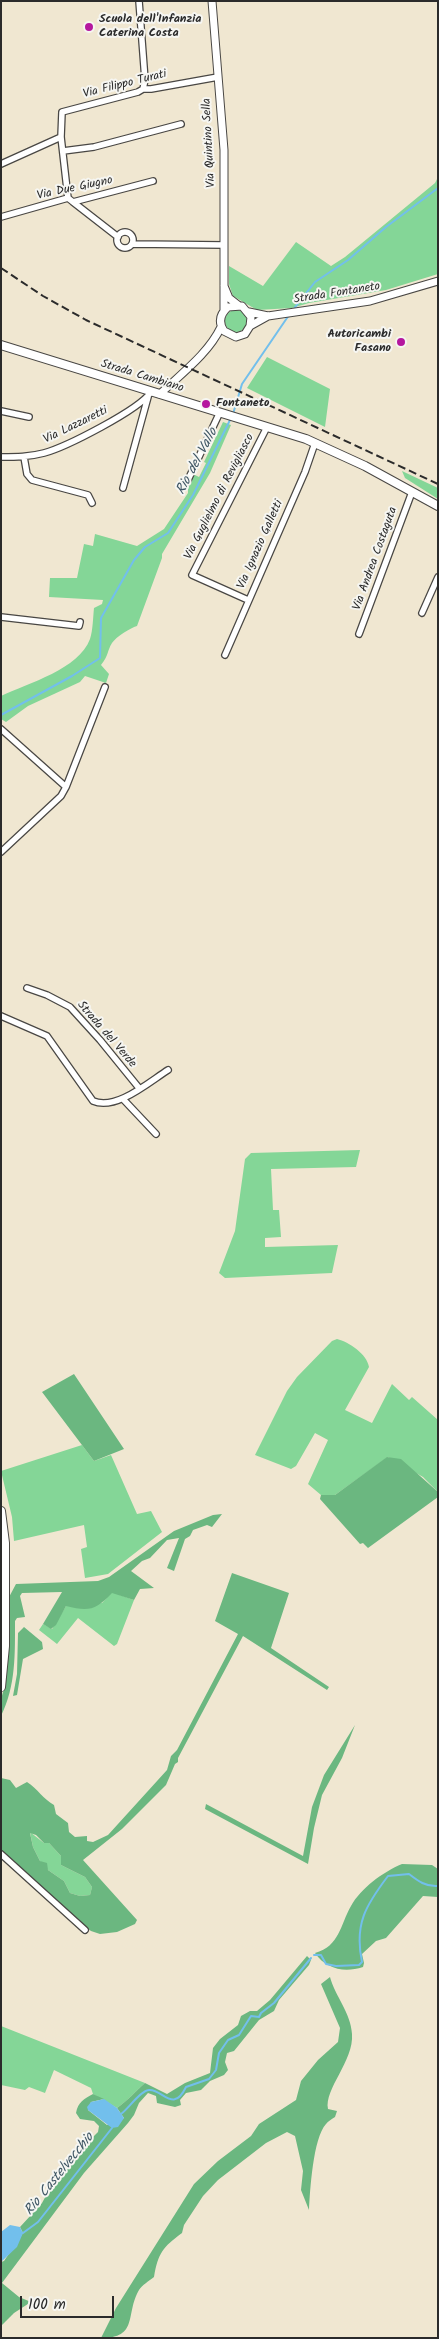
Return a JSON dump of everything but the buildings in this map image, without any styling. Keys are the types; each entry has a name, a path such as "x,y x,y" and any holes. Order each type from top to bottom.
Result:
{"main road":[{"name":"Strada Cambiano","path":"1,345 149,394 160,394 315,443 365,466 438,506"},
{"path":"1,1510 5,1543 5,1646 1,1687"}],"street":[{"path":"138,1 145,80 143,88"},
{"name":"Via Quintino Sella","path":"212,1 224,150 224,311"},
{"name":"Via Filippo Turati","path":"60,137 62,112 138,92 143,88 151,89 218,77"},
{"path":"63,151 94,148 181,124"},
{"path":"1,164 60,137 70,200 118,237 118,242 122,248 128,248 132,244 224,245"},
{"name":"Via Due Giugno","path":"1,217 153,181"},
{"path":"118,237 121,234 128,233 132,237 132,244"},
{"name":"Strada Fontaneto","path":"249,312 268,316 370,301 438,281"},
{"path":"208,348 232,336 241,336 250,326 249,312 229,298 223,284"},
{"path":"160,394 216,338 221,327 220,318 224,311 228,307 238,305"},
{"name":"Strada Fontaneto","path":"250,326 268,316"},
{"path":"221,327 232,336"},
{"path":"123,488 149,394"},
{"name":"Via Lazzaretti","path":"1,457 24,457 62,446 123,414 149,394"},
{"path":"1,411 28,416"},
{"path":"187,482 222,413"},
{"name":"Via Guglielmo di Revigliasco","path":"248,600 192,575 267,427"},
{"name":"Via Ignazio Galletti","path":"225,655 305,472 315,443"},
{"path":"24,457 27,474 32,480 88,495 92,503"},
{"name":"Via Andrea Costaguta","path":"360,634 412,492"},
{"path":"422,613 438,577"},
{"path":"1,617 79,626 80,622"},
{"path":"1,852 61,796 104,688"},
{"path":"1,729 66,786"},
{"name":"Strada del Verde","path":"27,988 47,995 70,1007 139,1088"},
{"path":"1,1016 47,1036 93,1101 98,1103 123,1099 168,1070"},
{"path":"123,1099 156,1134"},
{"path":"1,1854 85,1930"}],"green space":[{"path":"438,177 438,274 386,290 309,303 292,308 257,310 233,296 229,284 229,266 263,286 296,242 331,266 345,257 435,183"},
{"path":"236,310 244,313 247,321 244,329 236,332 228,329 225,321 228,313"},
{"path":"267,357 330,389 325,427 247,388"},
{"path":"223,422 231,425 210,473 162,554 137,626 123,633 114,641 101,665 109,674 106,683 85,676 80,682 28,706 6,722 1,719 1,696 64,667 84,650 90,639 94,608 102,604 103,600 49,597 50,578 77,578 84,544 93,546 95,534 137,546 164,529 188,493 188,484 193,474 199,477"},
{"path":"402,471 438,488 438,499 405,478"},
{"path":"360,1150 356,1167 271,1169 273,1210 279,1210 281,1237 265,1238 265,1247 338,1245 332,1273 225,1278 219,1273 235,1231 245,1159 251,1153"},
{"path":"337,1339 357,1349 368,1362 369,1367 345,1410 372,1423 392,1384 409,1400 412,1397 438,1420 438,1492 423,1477 388,1457 335,1495 321,1495 308,1484 328,1440 315,1433 296,1466 291,1469 255,1455 287,1391 297,1377 332,1341"},
{"path":"74,1374 124,1449 94,1461 42,1392"},
{"path":"82,1445 94,1461 111,1455 137,1514 151,1511 162,1532 108,1574 85,1578 81,1549 87,1547 84,1525 14,1541 12,1517 1,1471"},
{"path":"387,1457 401,1459 438,1492 438,1497 368,1548 363,1543 360,1544 320,1499 321,1495 335,1495"},
{"path":"222,1514 212,1527 207,1525 193,1530 190,1536 185,1539 174,1571 167,1568 179,1538 167,1540 150,1558 142,1561 131,1571 154,1588 140,1589 134,1600 112,1593 92,1608 81,1609 66,1606 56,1625 51,1629 43,1624 62,1592 22,1593 20,1596 25,1617 17,1618 15,1621 15,1657 12,1681 10,1693 1,1716 1,1699 5,1685 7,1656 8,1599 16,1584 98,1581 109,1577 174,1531 213,1515"},
{"path":"232,1573 289,1593 271,1648 329,1687 327,1690 243,1636 178,1758 178,1762 175,1764 166,1785 122,1829 83,1860 137,1920 135,1924 117,1932 100,1934 91,1931 72,1917 1,1850 1,1778 10,1780 16,1788 27,1782 31,1785 54,1805 56,1814 68,1823 69,1832 75,1837 87,1836 87,1841 93,1842 108,1835 167,1770 171,1756 177,1750 238,1634 215,1621","holes":["30,1833 36,1835 44,1843 49,1843 61,1856 61,1865 85,1877 92,1887 90,1895 80,1896 70,1893 64,1881 48,1870 47,1863 40,1861 33,1847"]},
{"path":"112,1592 134,1600 117,1644 114,1646 78,1618 57,1644 39,1630 43,1624 52,1629 66,1606 102,1603"},
{"path":"24,1627 42,1642 43,1649 23,1659 17,1695 13,1696 17,1674 18,1633"},
{"path":"355,1725 342,1758 322,1795 308,1864 205,1809 206,1804 303,1856 312,1807 324,1775"},
{"path":"30,1832 44,1843 49,1843 61,1856 61,1865 85,1877 92,1887 90,1895 80,1896 70,1893 64,1881 48,1870 40,1861 33,1847"},
{"path":"402,1864 432,1865 438,1869 438,1897 423,1896 386,1938 376,1941 362,1954 363,1967 349,1970 336,1968 324,1963 315,1953 323,1950 334,1940 355,1899 373,1881 387,1871"},
{"path":"307,1956 311,1960 309,1965 279,2000 274,2011 259,2020 234,2051 227,2053 225,2062 228,2070 224,2075 210,2081 201,2090 186,2093 180,2100 181,2105 175,2107 157,2103 156,2096 148,2093 139,2103 128,2123 84,2173 2,2283 19,2297 31,2302 14,2313 1,2326 1,2262 4,2261 23,2233 20,2227 42,2203 54,2181 62,2175 65,2165 98,2132 99,2126 94,2121 80,2119 76,2113 80,2103 93,2094 104,2099 91,2102 88,2110 107,2125 124,2118 117,2108 145,2083 167,2094 185,2083 210,2073 213,2048 220,2039 238,2025 241,2016 250,2011 257,2011 270,2000"},
{"path":"330,1977 349,2019 352,2034 349,2054 328,2101 328,2109 337,2111 335,2117 326,2124 322,2131 315,2152 309,2210 301,2190 303,2171 295,2136 287,2132 266,2143 218,2180 203,2196 184,2225 182,2233 162,2251 157,2262 154,2277 139,2290 126,2329 121,2334 113,2337 101,2338 116,2308 194,2184 218,2161 251,2136 259,2124 296,2100 301,2081 318,2060 338,2042 340,2028 321,1984"},
{"path":"1,2026 145,2083 117,2108 93,2094 91,2088 54,2070 45,2093 29,2087 25,2090 1,2085"}],"water":[{"path":"104,2099 117,2108 124,2118 118,2127 112,2128 88,2110 87,2107 91,2102"},
{"path":"10,2225 20,2227 23,2233 17,2247 1,2262 1,2232"}],"waterway":[{"name":"Rio del Vallo","path":"292,311 315,282 348,260 386,227 438,188"},
{"name":"Rio del Vallo","path":"233,414 242,384 289,315"},
{"name":"Rio del Vallo","path":"1,715 72,676 100,658 101,618 134,560 145,547 168,533 193,495 231,418"},
{"name":"Rio Castelvecchio","path":"314,1955 321,1955 326,1964 336,1966 359,1965 362,1962 360,1937 364,1916 368,1906 388,1876 409,1874 426,1884 438,1886"},
{"name":"Rio Castelvecchio","path":"121,2114 138,2096 146,2091 154,2091 172,2100 177,2099 186,2087 209,2079 216,2070 219,2053 228,2040 239,2035 251,2016 259,2017 261,2013 274,2003 311,1958"},
{"name":"Rio Castelvecchio","path":"23,2233 38,2222 112,2128"}],"railway":[{"path":"1,268 43,296 86,320 438,484"}],"place":[{"name":"Scuola dell'Infanzia Caterina Costa","path":"89,27"},
{"name":"Autoricambi Fasano","path":"401,342"},
{"name":"Fontaneto","path":"206,404"}]}
